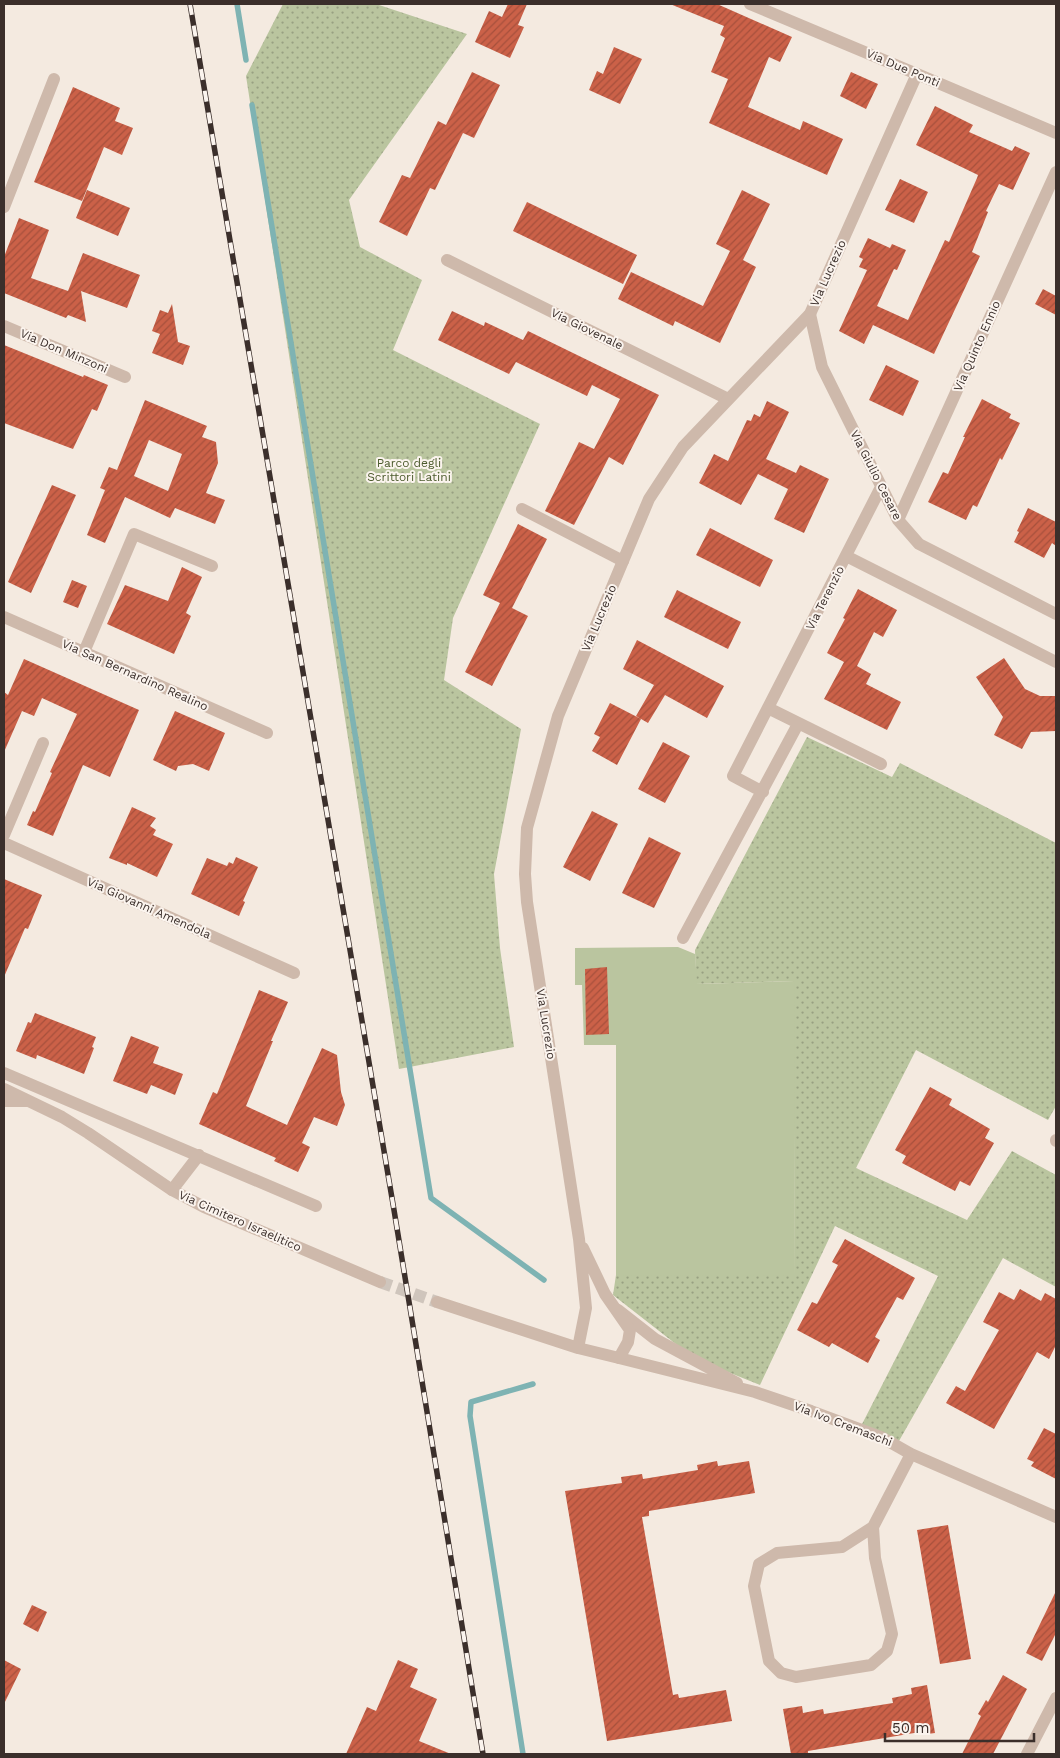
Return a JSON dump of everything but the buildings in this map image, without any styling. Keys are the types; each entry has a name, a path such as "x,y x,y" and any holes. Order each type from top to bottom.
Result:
{"street":[{"name":"Via Due Ponti","path":"750,4 1056,133"},
{"name":"Via Lucrezio","path":"578,1348 586,1308 579,1239 527,902 525,874 527,828 558,716 648,499 683,448 810,314 917,74"},
{"path":"4,207 54,78"},
{"name":"Via Quinto Ennio","path":"898,520 1056,172"},
{"name":"Via Giovenale","path":"447,260 728,399"},
{"name":"Via Giulio Cesare","path":"810,314 822,367 898,520 919,544 1056,614"},
{"name":"Via Don Minzoni","path":"4,326 125,377"},
{"name":"Via Terenzio","path":"762,792 733,776 882,487"},
{"path":"522,509 623,561"},
{"path":"84,652 134,534 212,566"},
{"path":"846,556 1056,662"},
{"name":"Via San Bernardino Realino","path":"4,617 267,733"},
{"path":"768,708 882,764"},
{"path":"684,938 798,724"},
{"path":"4,835 44,743"},
{"name":"Via Giovanni Amendola","path":"4,843 294,974"},
{"path":"4,1073 316,1206"},
{"name":"Via Cimitero Israelitico","path":"4,1089 88,1133 172,1190 204,1207 380,1282"},
{"name":"Via Cimitero Israelitico","path":"4,1101 30,1101"},
{"path":"172,1190 199,1155"},
{"name":"Via Lucrezio","path":"579,1239 611,1305 630,1330 628,1342 619,1358"},
{"path":"437,1302 578,1348 619,1358"},
{"name":"Via Lucrezio","path":"611,1305 655,1339 755,1392"},
{"name":"Via Ivo Cremaschi","path":"619,1358 755,1392 881,1437 911,1454 1056,1517"},
{"path":"873,1526 875,1558 892,1634 887,1651 871,1665 796,1677 781,1673 769,1661 754,1586 758,1564 777,1553 842,1547 873,1526 911,1454"},
{"path":"1027,1754 1056,1698"}],"green space":[{"name":"Parco degli Scrittori Latini","path":"283,4 376,4 467,34 349,200 360,247 422,280 393,350 540,424 453,618 444,680 521,729 494,874 500,948 514,1047 399,1069 246,76"},
{"path":"807,737 892,777 900,763 1056,843 1056,1106 1048,1120 916,1050 856,1168 967,1220 1012,1151 1056,1175 1056,1287 1003,1258 895,1448 859,1430 938,1276 835,1226 760,1385 713,1366 686,1352 613,1295 616,1275 795,1275 793,981 696,984 695,950"},
{"path":"678,947 695,954 697,984 794,981 795,1276 616,1275 616,1045 584,1045 582,985 575,985 575,948"}],"waterway":[{"path":"237,4 246,60"},
{"path":"252,105 431,1198 544,1280"},
{"path":"523,1754 470,1416 471,1402 533,1384"}],"tunnel":[{"path":"380,1282 437,1302"}],"railway":[{"path":"190,4 394,1210 483,1754"}]}
